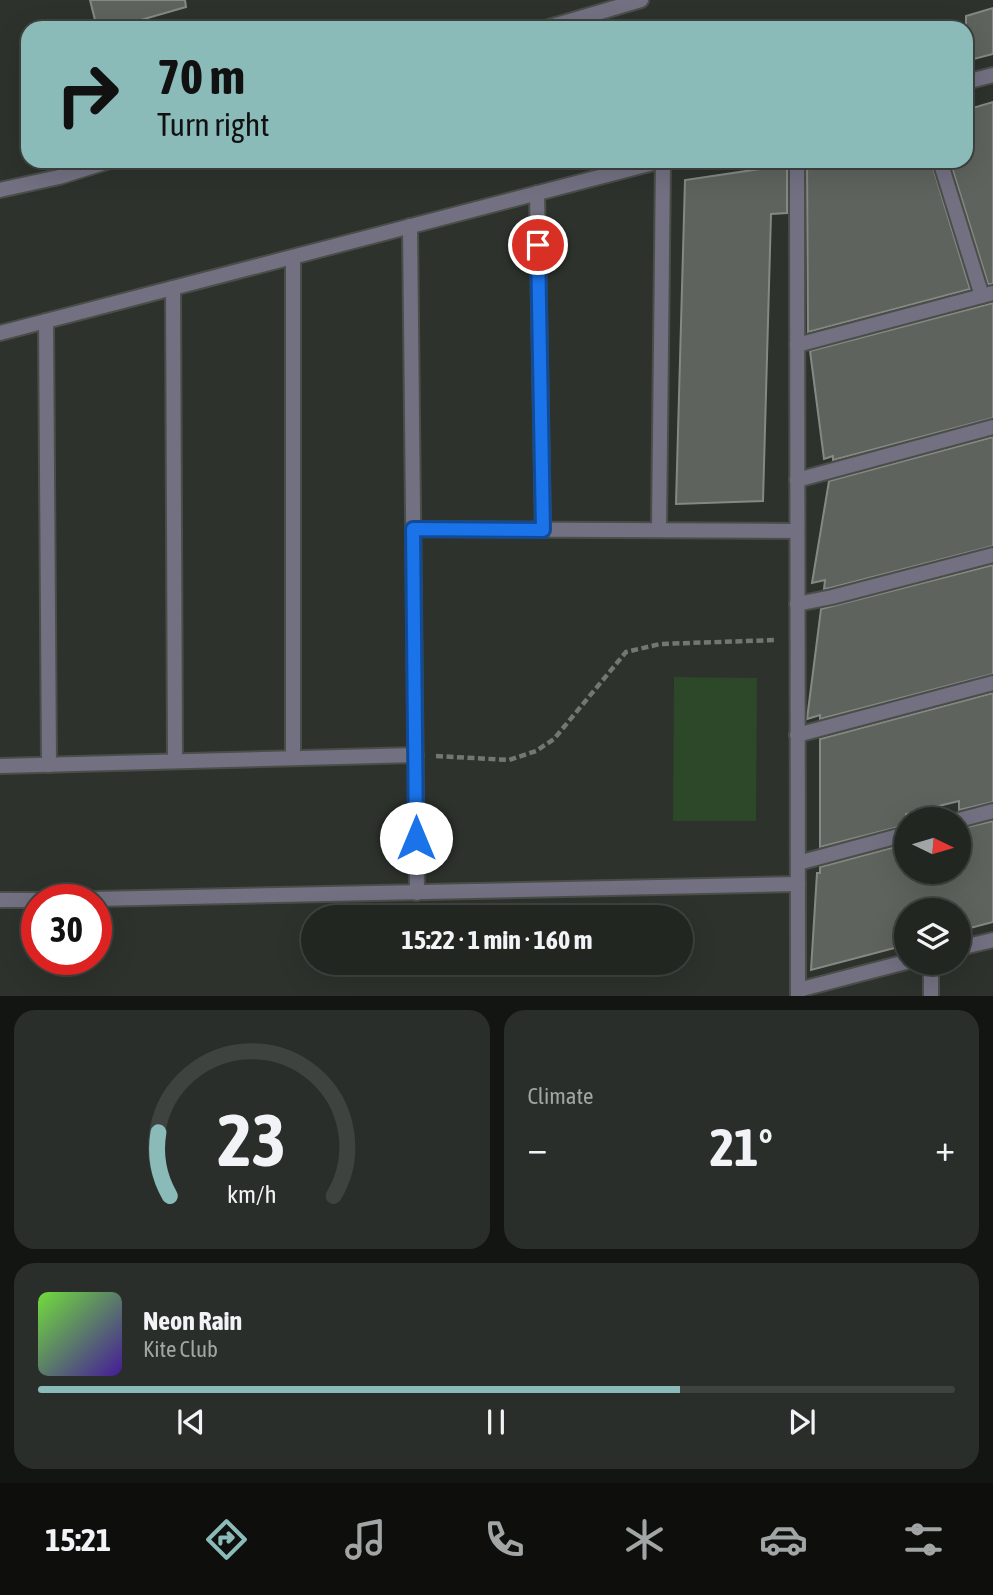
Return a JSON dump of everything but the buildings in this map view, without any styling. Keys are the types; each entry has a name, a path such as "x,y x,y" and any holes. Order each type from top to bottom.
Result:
{"street":[{"path":"570,21 641,0"},
{"path":"973,80 993,75"},
{"path":"0,190 88,168"},
{"path":"0,333 635,168"},
{"path":"659,530 662,168"},
{"path":"797,168 798,993 894,965"},
{"path":"797,345 988,295 943,168"},
{"path":"537,194 543,530"},
{"path":"410,226 417,893"},
{"path":"293,257 293,758"},
{"path":"173,288 175,761"},
{"path":"46,321 49,765"},
{"path":"797,480 993,427"},
{"path":"413,529 797,531"},
{"path":"797,604 993,555"},
{"path":"797,735 993,683"},
{"path":"0,766 416,755"},
{"path":"971,817 993,811"},
{"path":"798,863 894,837"},
{"path":"112,899 798,884"},
{"path":"0,900 21,900"},
{"path":"971,945 993,940"},
{"path":"931,975 931,996"}],"path":[{"path":"416,755 509,760 536,751 554,740 626,652 660,644 797,639"}],"green space":[{"path":"674,677 757,678 756,821 673,821"}],"route":[{"path":"416,838 413,529 543,530 538,245"}]}
